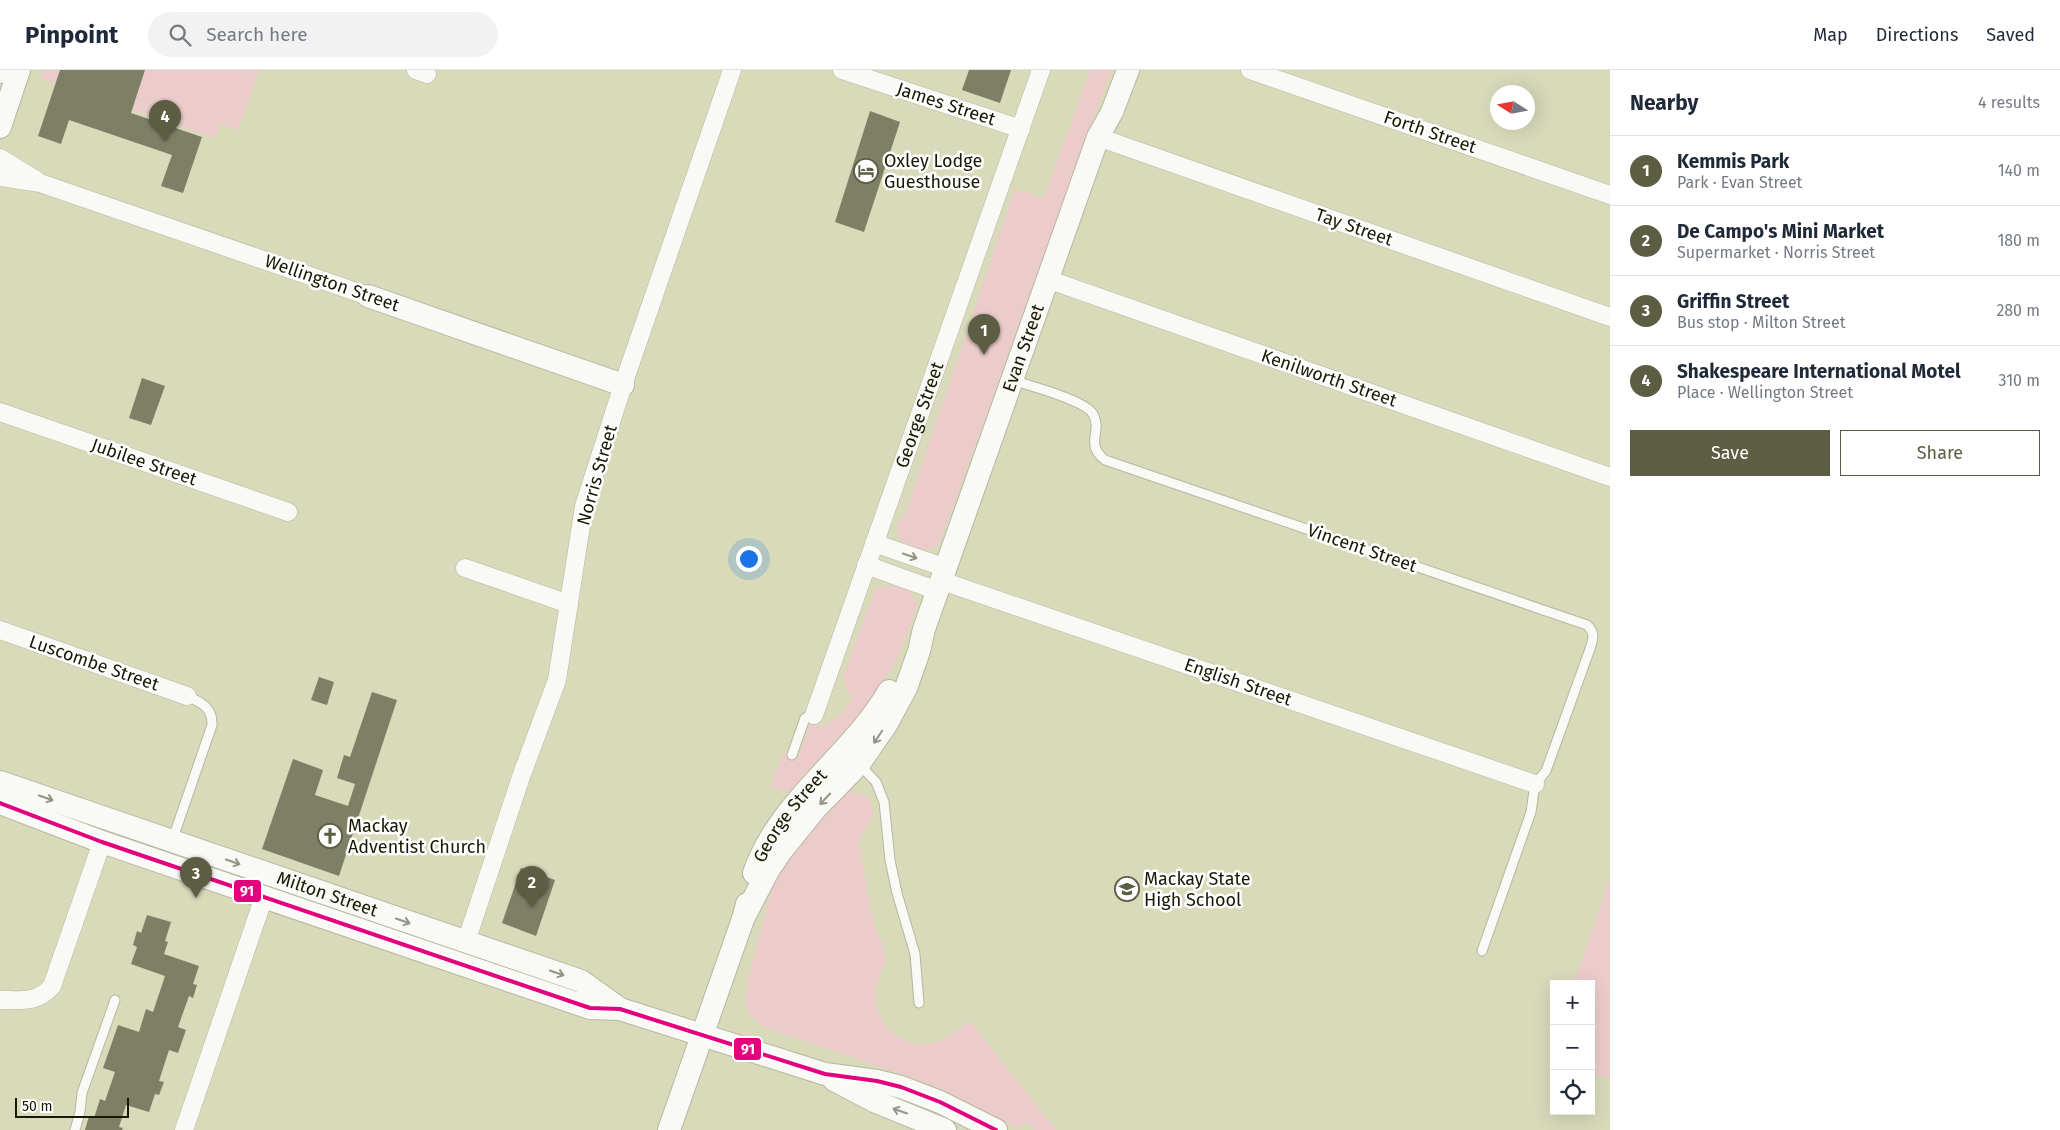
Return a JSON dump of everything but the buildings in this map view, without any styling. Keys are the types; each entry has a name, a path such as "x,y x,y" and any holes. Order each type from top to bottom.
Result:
{"street":[{"path":"0,127 4,109 19,70"},
{"name":"Norris Street","path":"466,942 522,774 557,680 584,506 623,386 732,70"},
{"name":"James Street","path":"842,70 1021,129"},
{"name":"George Street","path":"814,715 1041,70"},
{"name":"Evan Street","path":"851,758 924,629 1098,137 1114,106 1128,70"},
{"name":"Forth Street","path":"1250,70 1610,194"},
{"name":"Tay Street","path":"1098,137 1610,317"},
{"name":"Wellington Street","path":"0,158 40,182 623,386"},
{"name":"Wellington Street","path":"0,177 40,182"},
{"name":"Kenilworth Street","path":"1047,279 1610,478"},
{"name":"Jubilee Street","path":"0,412 288,512"},
{"path":"874,543 942,580"},
{"path":"866,565 942,580"},
{"path":"465,568 569,604"},
{"name":"English Street","path":"942,580 1535,784"},
{"name":"Luscombe Street","path":"0,630 187,696"},
{"name":"George Street","path":"669,1130 743,919 756,866 773,833 802,795 851,758"},
{"name":"Milton Street","path":"0,782 172,841 268,886 459,964 590,1008 620,1009 825,1074 877,1081 901,1087 940,1102 996,1130"},
{"name":"Milton Street","path":"0,803 102,842 268,886 466,942 581,981 620,1009"},
{"path":"0,1000 31,999 45,995 52,986 102,842"},
{"path":"184,1130 268,886"},
{"path":"459,964 466,942"},
{"name":"Milton Street","path":"825,1074 874,1101 945,1130"}],"lane":[{"name":"Vincent Street","path":"1012,380 1086,406 1096,421 1094,440 1096,450 1103,459 1110,462 1587,625 1592,630 1594,637 1546,771 1535,784"},
{"path":"172,841 212,725 210,713 202,702 187,696"},
{"name":"George Street","path":"792,755 805,718 814,715"},
{"path":"851,758 876,782 884,802 891,867 915,954 919,1003"},
{"path":"1482,951 1530,812 1535,784"},
{"path":"75,1130 80,1112 82,1093 115,1000"}],"shaded area":[{"path":"43,70 259,70 238,130 220,124 215,138 40,78"},
{"path":"1090,70 1114,70 1109,77 939,545 929,549 911,548 902,542 899,537 897,524 906,512 1015,189 1044,198"},
{"path":"890,586 906,588 914,597 917,606 899,656 871,705 792,793 771,786 783,753 798,757 811,723 823,727 841,714 852,699 845,685 844,674 874,592 878,588"},
{"path":"848,792 866,797 871,802 873,811 860,839 859,849 871,911 885,955 884,965 875,990 876,1006 880,1016 893,1033 902,1039 912,1043 923,1044 934,1043 944,1039 970,1021 1056,1130 1036,1130 1026,1123 1017,1128 949,1093 921,1081 761,1026 747,1011 745,998 748,980 773,884 787,859 837,799"},
{"path":"1610,877 1610,1079 1595,1074 1595,980 1575,980"}],"transit line":[{"name":"91","path":"0,803 102,842 590,1008 620,1009 825,1074 877,1081 901,1087 940,1102 996,1130"}],"place":[{"name":"Shakespeare International Motel","path":"165,141"},
{"name":"Oxley Lodge Guesthouse","path":"866,171"},
{"name":"Kemmis Park","path":"984,355"},
{"name":"Mackay Adventist Church","path":"330,836"},
{"name":"Mackay State High School","path":"1127,889"},
{"name":"Griffin Street","path":"196,898"},
{"name":"De Campo's Mini Market","path":"532,907"}]}
